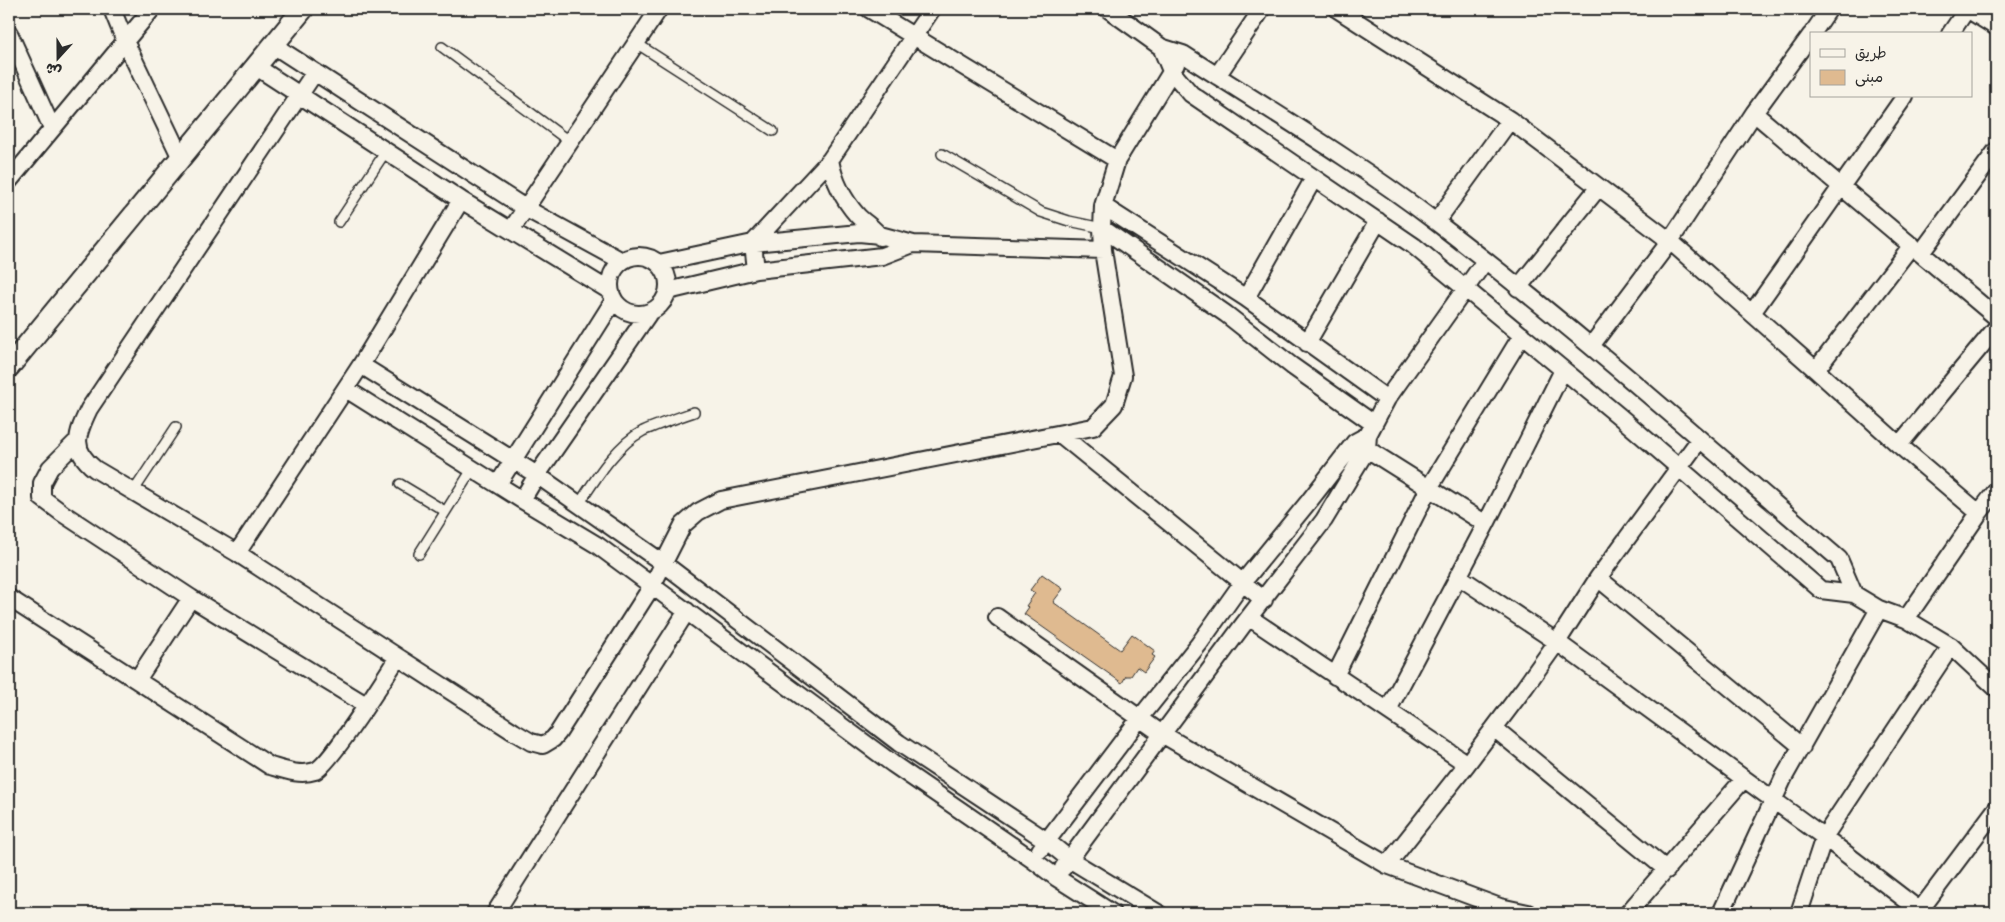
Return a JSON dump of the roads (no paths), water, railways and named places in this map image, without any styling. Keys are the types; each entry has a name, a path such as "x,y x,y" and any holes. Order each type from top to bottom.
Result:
{"street":[{"path":"112,9 125,42 180,156"},
{"path":"9,181 152,9"},
{"path":"9,366 303,9"},
{"path":"511,230 659,9"},
{"path":"869,9 1116,160"},
{"path":"756,270 753,243 830,160 932,9"},
{"path":"1108,9 1161,47 1183,54 1337,152 1436,222 1591,346 1838,559 1854,594"},
{"path":"1217,76 1262,9"},
{"path":"1337,9 1510,120 1670,241 1899,445 1979,513"},
{"path":"1813,32 1829,9"},
{"path":"1951,32 1967,9 1996,27"},
{"path":"9,33 52,128"},
{"path":"1591,346 1670,241 1754,113 1810,37"},
{"path":"273,45 525,208 622,261"},
{"path":"1161,47 1171,71 1191,94 1414,246 1467,288 1820,590 1854,594 1879,609 1906,618 1952,646 1996,688"},
{"path":"315,72 88,409 80,427 77,441 80,454 86,461 133,492 237,553 531,742 537,744 549,743 558,733 652,586 683,525 698,512 721,500 1093,427 1114,405 1123,376 1103,250 1103,206 1116,160 1183,54"},
{"path":"255,66 461,200 612,295 620,308 639,314 658,308 668,291 668,280 665,271 650,258 640,256 630,257 622,261 611,274 612,295 498,484"},
{"path":"1752,313 1904,98"},
{"path":"1754,113 1996,317"},
{"path":"1436,222 1510,120"},
{"path":"1816,370 1996,151"},
{"path":"830,160 834,179 847,202 858,216 880,235 882,256"},
{"path":"1246,298 1314,178"},
{"path":"1518,288 1598,188"},
{"path":"237,553 346,389 461,200"},
{"path":"1103,206 1246,298 1386,399"},
{"path":"1307,343 1378,222"},
{"path":"1102,228 1226,314 1292,366 1366,437 1428,488 1486,524"},
{"path":"658,263 753,243 859,233 880,235 913,244 1103,250"},
{"path":"668,291 756,270 882,256 913,244"},
{"path":"1057,878 1162,734 1324,520 1386,399 1485,261"},
{"path":"522,500 537,475 649,312"},
{"path":"1899,445 1996,328"},
{"path":"1335,676 1428,488 1522,336"},
{"path":"361,365 537,475 663,563 899,743 1047,841 1069,859 1158,913"},
{"path":"1388,710 1486,524 1563,370"},
{"path":"346,389 597,546 870,747 1057,878 1112,913"},
{"path":"1060,434 1264,600"},
{"path":"1033,860 1140,718 1200,644 1243,582 1310,500 1366,437"},
{"path":"1387,865 1468,764 1557,642 1598,578 1700,439"},
{"path":"77,441 50,468 42,483 42,498 191,598 366,705"},
{"path":"1906,618 1996,491"},
{"path":"1458,576 1557,642 1743,780 1824,837 1920,912 1996,808"},
{"path":"1598,578 1802,747"},
{"path":"9,598 270,766 293,773 316,771 333,753 398,657"},
{"path":"136,680 191,598"},
{"path":"1721,913 1784,777 1879,609"},
{"path":"495,913 687,611"},
{"path":"997,618 1162,734 1387,865 1501,910 1528,913"},
{"path":"1250,618 1468,764"},
{"path":"1798,913 1824,837 1952,646"},
{"path":"1494,728 1666,870"},
{"path":"1628,913 1743,780"}],"lane":[{"path":"636,43 773,131"},
{"path":"442,47 570,142"},
{"path":"339,222 386,151"},
{"path":"942,154 1041,212 1068,222 1102,228"},
{"path":"579,504 605,466 625,444 641,432 694,412"},
{"path":"133,492 176,427"},
{"path":"419,554 473,468"},
{"path":"400,484 446,511"}]}
